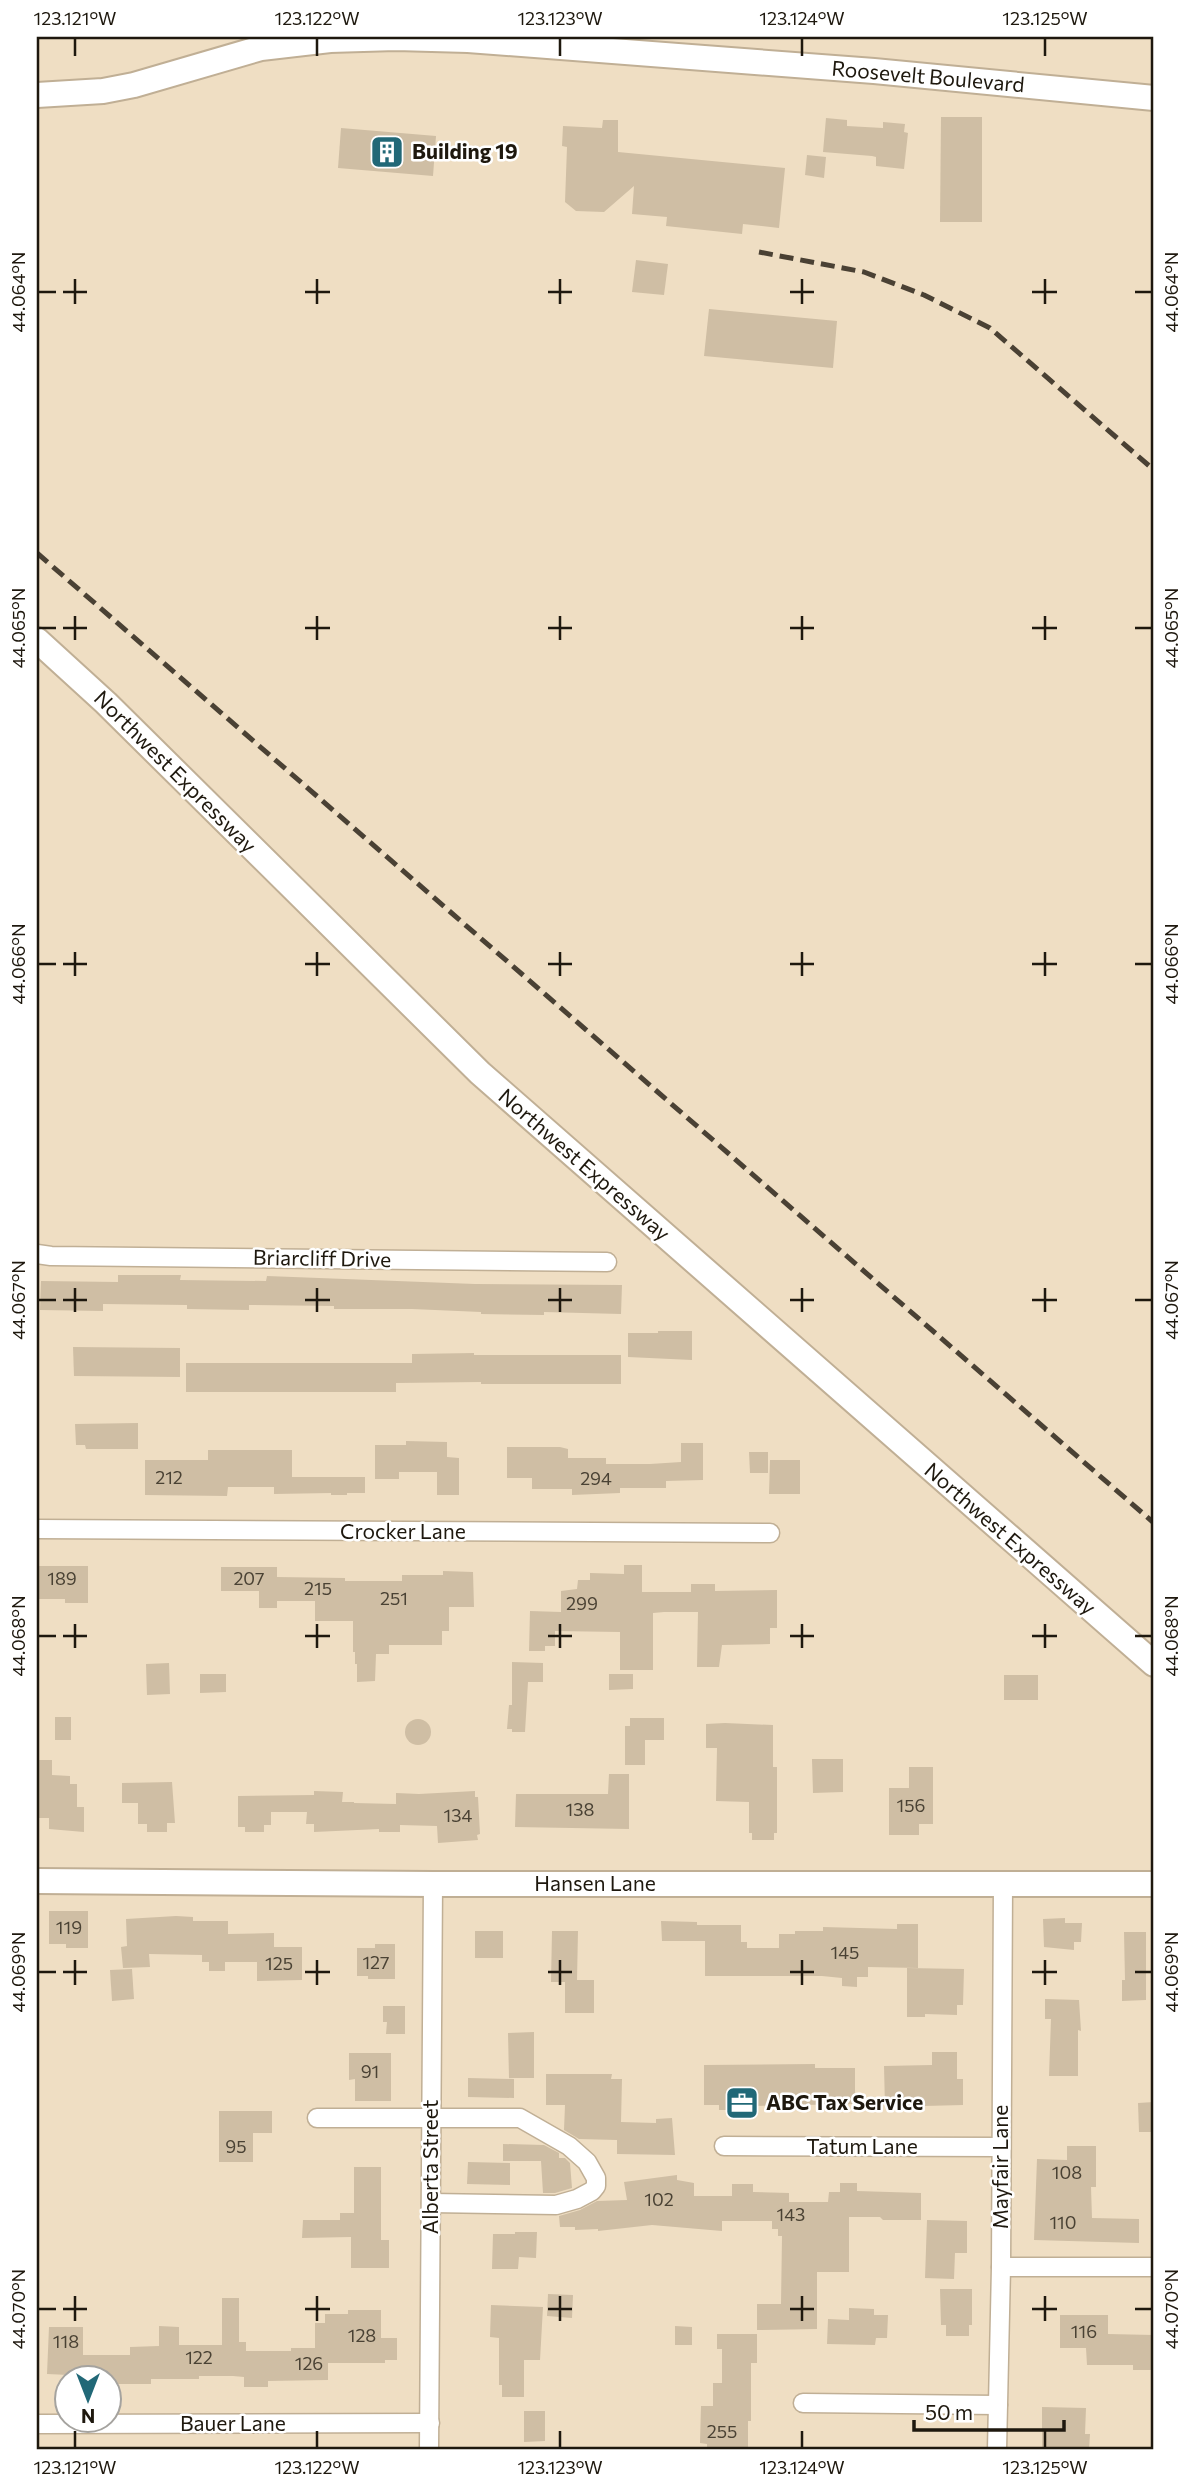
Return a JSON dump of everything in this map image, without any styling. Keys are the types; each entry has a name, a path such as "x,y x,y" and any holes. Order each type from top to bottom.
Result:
{"main road":[{"name":"Roosevelt Boulevard","path":"37,95 124,87 261,48 330,40 468,38 1154,97"},
{"name":"Northwest Expressway","path":"37,640 106,703 480,1073 1154,1664"},
{"name":"Hansen Lane","path":"37,1881 1154,1884"}],"street":[{"name":"Briarcliff Drive","path":"37,1254 87,1257 607,1262"},
{"name":"Crocker Lane","path":"37,1530 770,1533"},
{"name":"Alberta Street","path":"429,2450 433,1884"},
{"name":"Mayfair Lane","path":"997,2450 1003,1884"},
{"path":"317,2118 520,2118 569,2146 587,2162 596,2178 596,2186 592,2191 561,2205 431,2203"},
{"name":"Tatum Lane","path":"724,2146 1000,2147"},
{"path":"1001,2267 1154,2267"},
{"path":"803,2403 998,2405"},
{"name":"Bauer Lane","path":"37,2424 430,2423"}],"building":[{"path":"941,117 982,117 982,222 940,222"},
{"path":"826,118 847,120 847,126 883,128 883,122 905,124 904,132 908,133 904,169 876,166 876,157 872,156 823,152"},
{"path":"603,120 618,120 618,152 785,168 779,228 743,224 742,234 666,226 667,217 632,214 634,186 604,212 576,211 565,202 567,147 562,146 563,126 602,128"},
{"name":"Building 19","path":"341,128 436,136 433,176 338,168"},
{"path":"807,155 826,157 824,178 805,175"},
{"path":"636,260 668,264 664,295 632,292"},
{"path":"709,309 837,321 833,368 704,356"},
{"path":"118,1275 181,1275 180,1280 266,1281 267,1276 475,1284 622,1285 621,1314 481,1314 412,1309 249,1305 249,1310 187,1309 187,1305 103,1304 103,1311 40,1310 41,1281 118,1282"},
{"path":"692,1331 692,1360 628,1357 628,1333"},
{"path":"73,1347 180,1348 180,1377 74,1376"},
{"path":"412,1354 621,1355 621,1384 396,1383 396,1392 186,1392 186,1363 412,1363"},
{"path":"138,1423 138,1449 86,1449 85,1445 76,1445 75,1424"},
{"path":"406,1441 447,1442 447,1457 459,1458 459,1495 437,1495 437,1472 399,1472 399,1479 375,1479 375,1445 406,1445"},
{"path":"681,1443 703,1443 703,1480 666,1481 666,1488 620,1488 620,1493 572,1495 572,1489 532,1489 532,1478 507,1478 507,1447 560,1447 568,1449 568,1458 606,1458 606,1464 650,1464 681,1462"},
{"path":"208,1450 292,1450 292,1477 365,1477 365,1493 274,1494 274,1487 228,1487 227,1496 145,1495 145,1460 208,1460"},
{"path":"749,1452 768,1452 768,1473 750,1473"},
{"path":"770,1460 800,1460 800,1494 769,1494"},
{"path":"624,1565 642,1565 642,1592 691,1592 691,1584 715,1584 715,1591 777,1590 777,1628 770,1628 770,1644 722,1645 719,1667 697,1667 698,1612 664,1612 653,1613 653,1670 620,1670 620,1632 555,1631 555,1646 545,1646 545,1651 529,1651 530,1611 561,1612 561,1591 577,1589 578,1580 590,1580 590,1573 624,1574"},
{"path":"37,1566 88,1566 88,1603 65,1603 65,1599 37,1599"},
{"path":"221,1567 277,1567 277,1577 345,1578 345,1581 402,1581 402,1575 443,1575 443,1571 473,1572 474,1607 449,1607 449,1631 442,1631 442,1645 389,1645 389,1654 376,1654 375,1681 357,1682 353,1621 315,1621 315,1601 277,1601 277,1608 259,1608 259,1591 221,1591"},
{"path":"512,1662 543,1663 543,1682 528,1682 525,1732 512,1732 512,1729 507,1729 509,1705 512,1705"},
{"path":"169,1663 170,1694 147,1695 146,1664"},
{"path":"200,1674 226,1674 226,1692 200,1693"},
{"path":"609,1674 633,1674 633,1689 609,1690"},
{"path":"1004,1675 1038,1675 1038,1700 1004,1700"},
{"path":"55,1717 71,1717 71,1740 55,1740"},
{"path":"630,1718 664,1718 664,1740 645,1740 645,1765 625,1765 625,1726 630,1726"},
{"path":"418,1719 428,1722 431,1732 428,1742 418,1745 408,1742 405,1732 408,1722"},
{"path":"706,1724 773,1725 773,1767 777,1767 777,1833 774,1833 774,1840 752,1840 752,1833 749,1833 749,1802 716,1801 717,1748 706,1748"},
{"path":"812,1759 843,1759 843,1792 813,1793"},
{"path":"37,1760 52,1760 52,1775 70,1776 70,1784 77,1784 77,1807 84,1807 84,1832 49,1829 49,1818 37,1818"},
{"path":"909,1767 933,1767 933,1824 919,1824 919,1835 889,1835 889,1788 909,1788"},
{"path":"609,1774 629,1774 629,1829 515,1827 516,1794 608,1794"},
{"path":"172,1782 175,1823 167,1823 167,1832 147,1832 147,1824 138,1824 138,1803 122,1803 122,1783"},
{"path":"314,1791 343,1792 342,1802 396,1804 396,1793 475,1791 475,1797 478,1797 480,1834 477,1835 478,1840 438,1843 437,1826 400,1825 400,1832 379,1832 379,1829 314,1832 314,1824 306,1824 307,1812 271,1812 271,1825 264,1825 264,1832 245,1832 245,1827 238,1827 238,1796 314,1795"},
{"path":"49,1911 88,1911 88,1948 66,1948 66,1944 49,1944"},
{"path":"193,1917 193,1921 228,1921 228,1934 274,1933 274,1947 302,1947 302,1980 257,1981 257,1962 225,1962 225,1971 209,1971 209,1962 202,1962 202,1955 149,1954 150,1967 123,1968 121,1947 127,1946 126,1919"},
{"path":"1065,1918 1065,1923 1082,1923 1081,1942 1074,1942 1074,1950 1044,1947 1043,1919"},
{"path":"661,1921 697,1922 697,1925 741,1925 741,1942 747,1942 747,1948 779,1948 779,1934 823,1931 823,1927 897,1929 897,1924 918,1924 918,1968 868,1967 868,1977 857,1977 857,1987 842,1986 842,1978 822,1976 705,1976 705,1941 662,1941"},
{"path":"475,1931 503,1931 503,1958 475,1958"},
{"path":"552,1931 578,1931 577,1980 594,1980 594,2013 565,2013 565,1982 551,1982"},
{"path":"1124,1932 1146,1932 1146,2000 1122,2001 1122,1980 1125,1980"},
{"path":"375,1944 395,1944 395,1979 368,1979 368,1976 357,1976 357,1948 375,1948"},
{"path":"907,1968 964,1969 963,2005 957,2005 957,2015 925,2014 925,2017 907,2017"},
{"path":"132,1969 134,1999 112,2001 110,1970"},
{"path":"1045,1999 1079,2000 1081,2031 1078,2030 1078,2076 1049,2076 1051,2019 1045,2019"},
{"path":"383,2006 405,2006 405,2034 386,2034 387,2022 383,2022"},
{"path":"534,2032 534,2078 509,2078 508,2033"},
{"path":"932,2052 957,2052 957,2079 963,2079 963,2105 885,2107 884,2066 932,2065"},
{"path":"349,2053 391,2053 391,2101 355,2101 355,2079 349,2080"},
{"path":"815,2064 815,2068 855,2068 855,2104 751,2106 751,2110 719,2110 719,2105 704,2105 704,2065"},
{"path":"546,2074 612,2074 611,2079 622,2079 621,2122 656,2123 656,2119 672,2118 675,2155 617,2154 617,2140 579,2139 564,2130 565,2105 546,2105"},
{"path":"468,2078 514,2079 514,2098 468,2097"},
{"path":"1154,2102 1154,2132 1139,2132 1138,2103"},
{"path":"219,2111 272,2111 272,2133 253,2133 253,2162 219,2162"},
{"path":"503,2144 544,2145 559,2153 559,2158 565,2158 570,2163 572,2188 543,2193 541,2161 503,2161"},
{"path":"1067,2146 1096,2146 1096,2187 1091,2187 1092,2218 1139,2219 1139,2243 1034,2240 1037,2159 1067,2160"},
{"path":"468,2162 510,2163 510,2185 467,2184"},
{"path":"354,2167 381,2167 381,2240 389,2240 389,2268 351,2268 351,2237 302,2238 303,2220 340,2220 340,2213 354,2213"},
{"path":"677,2175 677,2180 694,2183 694,2196 732,2196 732,2184 753,2184 753,2192 789,2193 789,2202 828,2202 829,2192 840,2192 840,2183 857,2183 857,2191 921,2193 921,2220 849,2217 849,2272 817,2272 817,2329 757,2330 757,2304 781,2304 782,2236 778,2236 778,2229 772,2229 772,2221 722,2221 722,2231 652,2225 598,2231 560,2227 559,2216 580,2210 597,2201 627,2200 624,2182"},
{"path":"927,2220 967,2221 967,2253 955,2253 954,2279 925,2278"},
{"path":"537,2232 536,2258 519,2257 518,2269 492,2269 493,2234"},
{"path":"940,2289 972,2289 972,2325 969,2325 969,2336 946,2336 946,2325 941,2325"},
{"path":"548,2294 573,2295 572,2318 547,2316"},
{"path":"222,2298 239,2298 239,2342 246,2342 246,2351 315,2348 315,2323 325,2323 325,2314 348,2314 348,2310 381,2310 381,2338 397,2338 397,2360 385,2360 385,2363 328,2363 328,2380 268,2381 268,2387 244,2387 244,2377 233,2376 151,2379 151,2384 122,2384 122,2364 52,2364 52,2374 47,2374 49,2327 83,2327 83,2355 130,2355 130,2347 159,2346 159,2326 179,2327 179,2345 222,2345"},
{"path":"491,2305 543,2307 540,2360 524,2360 524,2397 502,2397 502,2385 499,2385 499,2338 490,2337"},
{"path":"849,2308 874,2309 874,2315 888,2315 887,2338 876,2338 875,2345 827,2344 828,2319 849,2320"},
{"path":"1060,2315 1108,2315 1108,2334 1153,2335 1153,2370 1133,2370 1133,2365 1087,2365 1086,2348 1060,2348"},
{"path":"675,2326 692,2327 692,2345 675,2345"},
{"path":"717,2334 757,2334 757,2363 751,2363 748,2450 707,2450 707,2444 700,2443 701,2406 713,2406 713,2383 722,2383 722,2349 717,2349"},
{"path":"1042,2407 1086,2408 1085,2434 1090,2434 1089,2450 1042,2450"},
{"path":"524,2411 545,2411 545,2441 524,2442"}],"railway":[{"path":"759,252 864,272 924,295 990,328 1154,470"},
{"path":"37,553 1154,1523"}],"place":[{"name":"Building 19","path":"387,152"},
{"name":"ABC Tax Service","path":"742,2103"}]}
